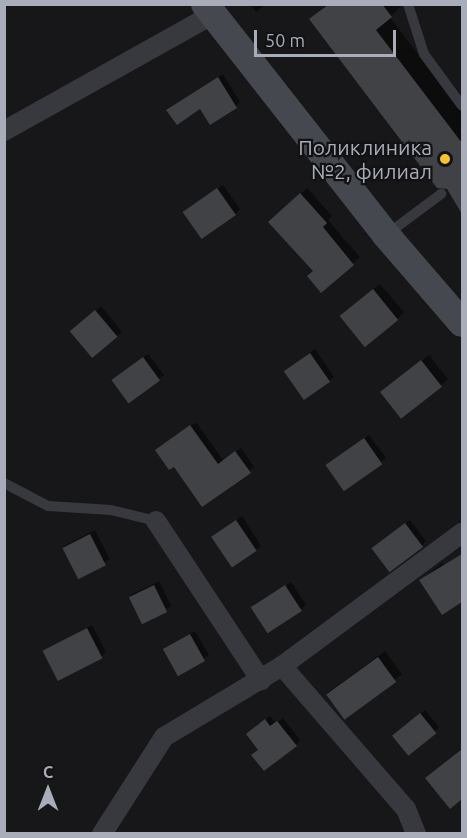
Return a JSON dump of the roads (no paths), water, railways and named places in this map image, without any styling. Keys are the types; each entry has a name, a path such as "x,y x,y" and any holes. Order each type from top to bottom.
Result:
{"main road":[{"path":"209,9 386,235 462,323"}],"street":[{"path":"4,131 209,9"},
{"path":"156,521 261,680"},
{"path":"102,834 164,737 282,666 462,533"},
{"path":"282,666 405,809 416,834"}],"lane":[{"path":"408,4 424,54 462,106"},
{"path":"386,235 441,194"},
{"path":"4,483 48,506 111,510 156,521"}],"place":[{"name":"Поликлиника №2, филиал","path":"445,159"}]}
